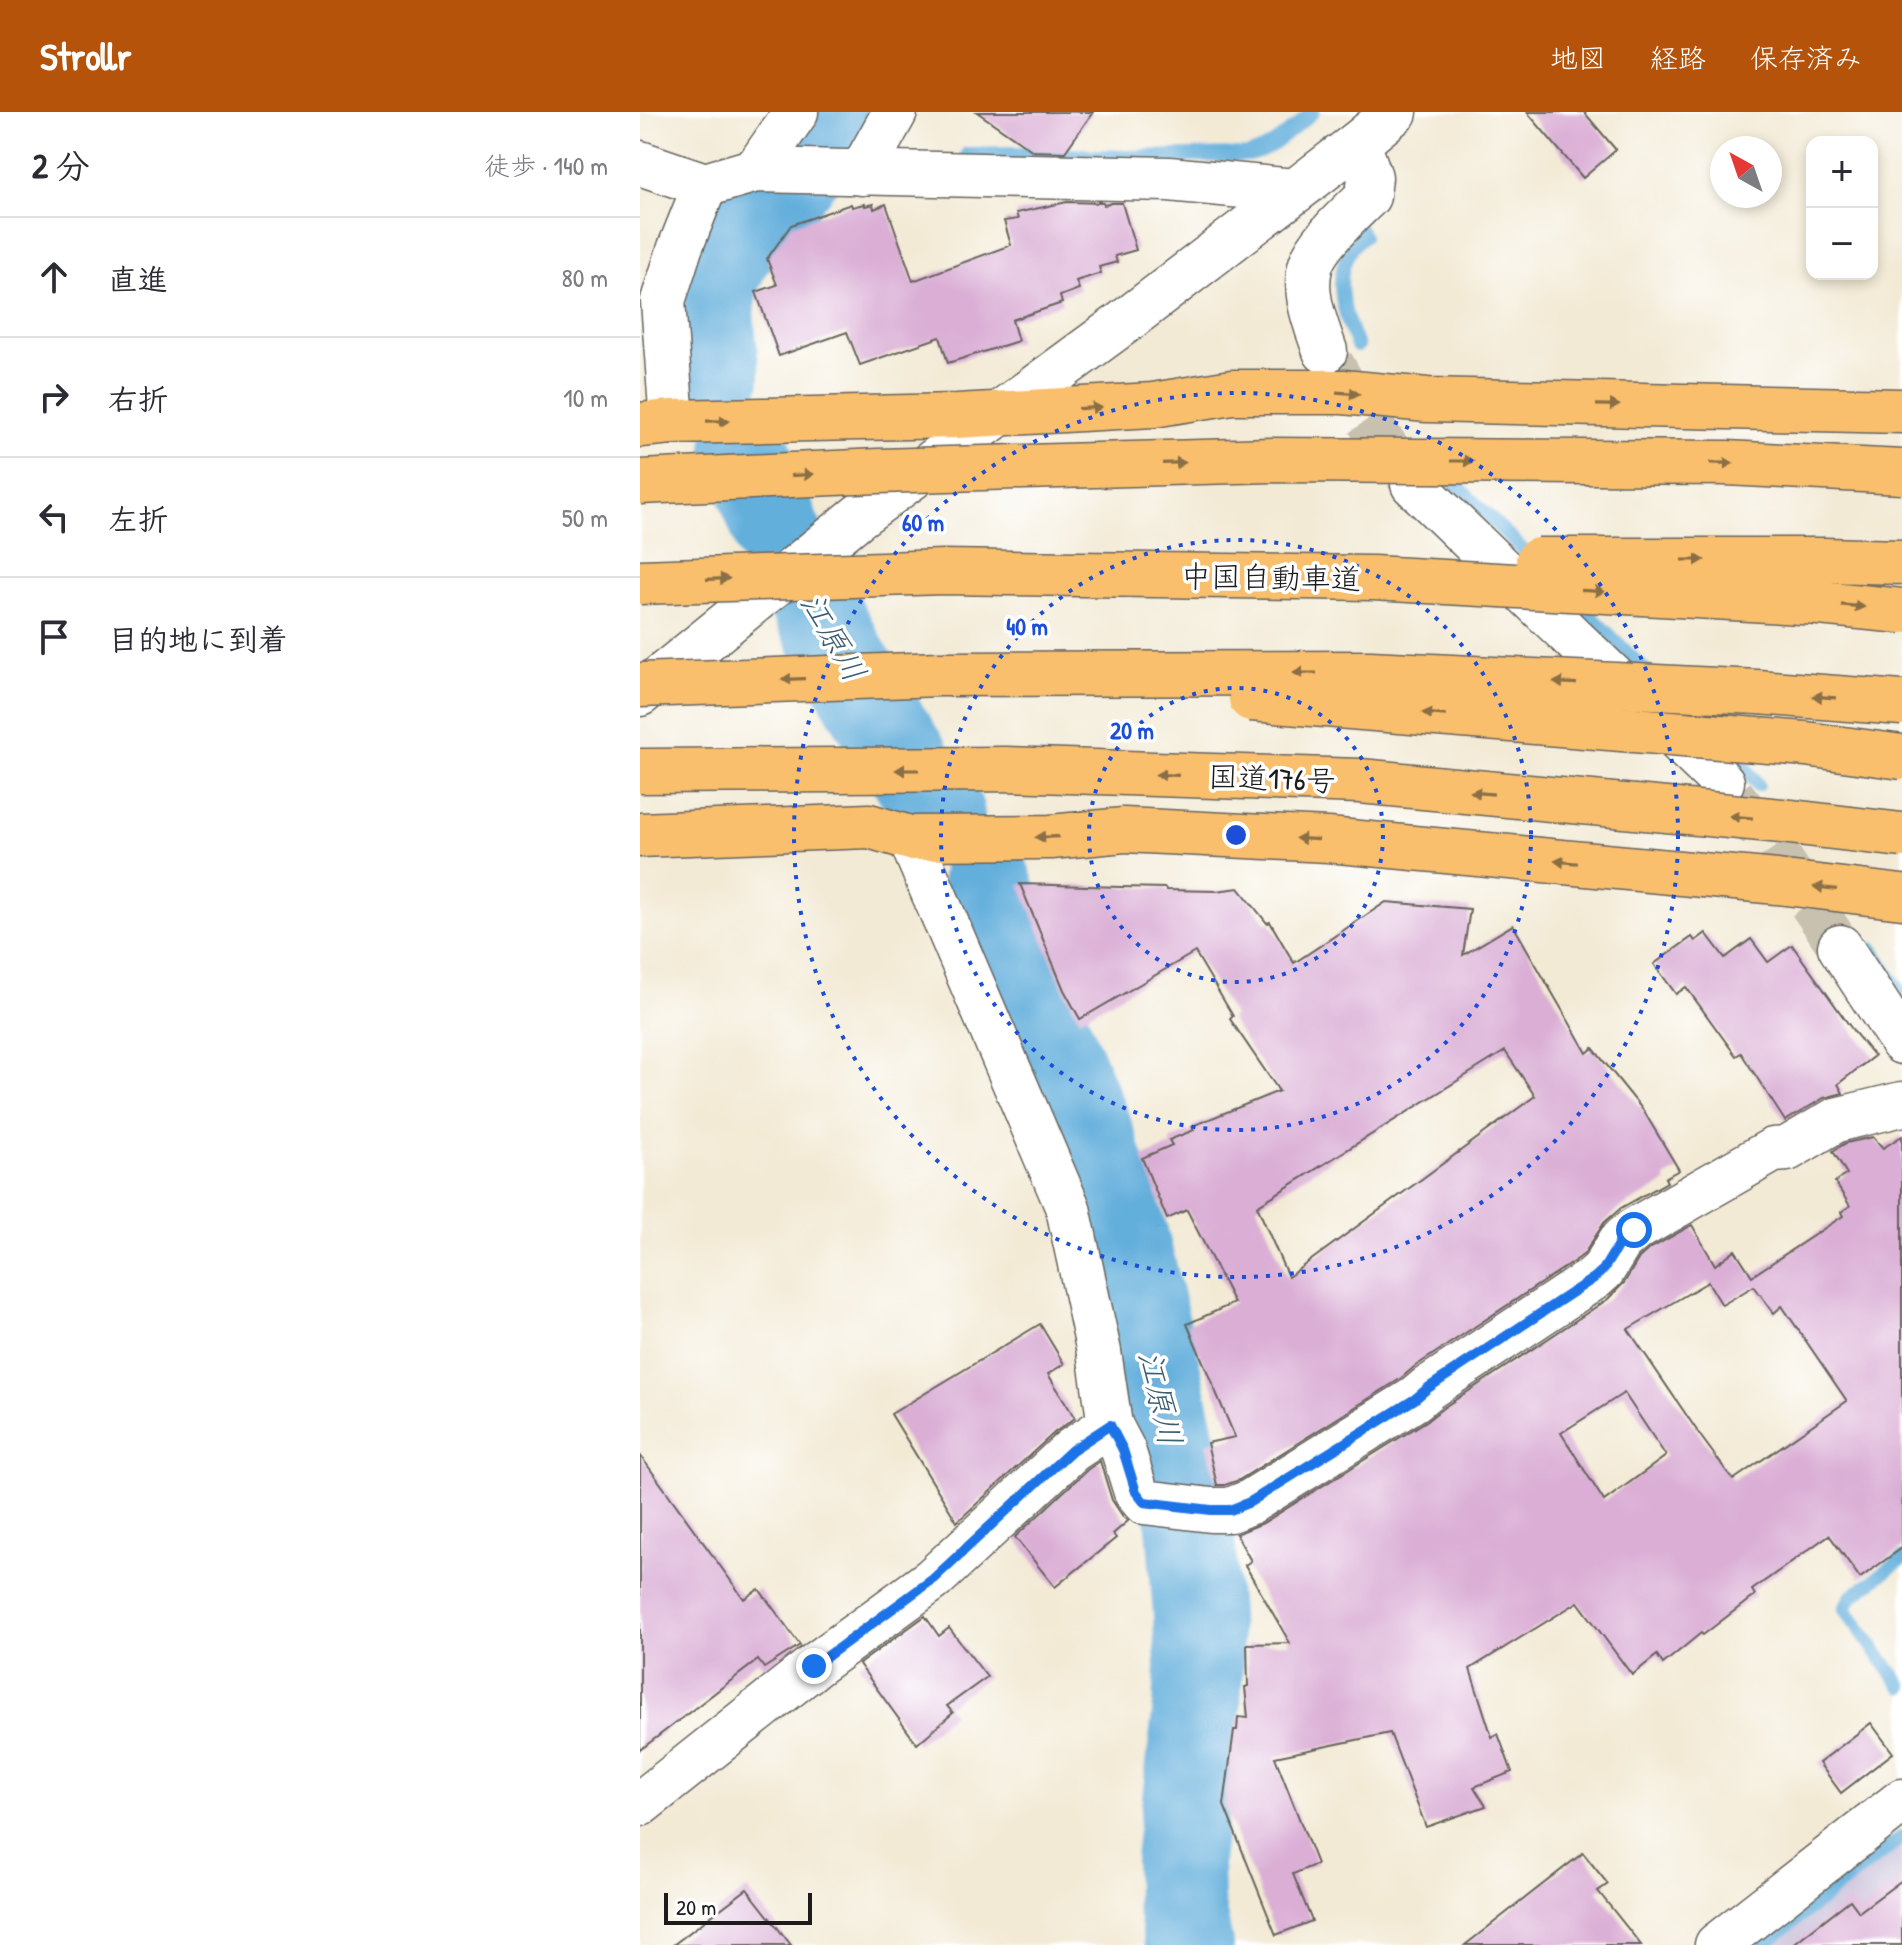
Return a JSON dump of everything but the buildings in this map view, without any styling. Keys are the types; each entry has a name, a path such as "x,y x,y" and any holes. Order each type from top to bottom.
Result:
{"highway":[{"path":"656,424 1153,405 1232,392 1327,392 1427,400 1902,411"},
{"path":"640,482 1272,460 1727,463 1902,472"},
{"path":"943,572 1448,560 1902,562"},
{"name":"中国自動車道","path":"640,582 943,572 1373,578 1803,602 1902,611"},
{"path":"640,685 940,674 1370,673 1757,692 1902,703"},
{"path":"940,674 1790,743 1902,757"},
{"name":"国道176号","path":"640,771 1006,769 1360,781 1902,835"},
{"path":"640,835 869,826 910,838 1051,837 1124,830 1328,840 1902,897"}],"street":[{"path":"759,170 796,112"},
{"path":"845,173 895,112"},
{"path":"640,694 858,517 1146,306 1395,112"},
{"path":"1325,351 1312,314 1309,290 1311,264 1326,239 1368,196 1370,177 1358,143"},
{"path":"640,163 705,185 759,170 1169,179 1295,191"},
{"path":"656,424 663,301 705,185"},
{"path":"1413,484 1722,782"},
{"path":"910,838 1068,1208 1099,1352 1110,1425 1123,1450 1136,1492 1144,1502 1211,1510 1230,1510 1250,1502 1415,1399 1594,1278 1603,1270 1620,1242 1634,1230 1773,1150 1787,1149 1836,1120 1902,1104"},
{"path":"1840,947 1902,1042"},
{"path":"640,1804 814,1666 933,1579 1072,1450 1110,1425"},
{"path":"1717,1945 1902,1801"}],"shaded area":[{"path":"1902,1845 1902,1945 1774,1945"}],"waterway":[{"name":"江原川","path":"716,378 710,314 714,282 731,245 751,227 844,112"},
{"path":"967,154 1124,157 1248,155 1274,144 1313,112"},
{"path":"838,121 860,137"},
{"path":"1357,346 1345,311 1341,286 1345,262 1351,248 1363,236 1361,231"},
{"name":"江原川","path":"746,449 778,535 836,646 941,815"},
{"path":"1441,470 1532,559"},
{"path":"1573,599 1652,677"},
{"path":"1725,747 1758,785"},
{"name":"江原川","path":"986,877 1089,1132 1125,1238 1190,1524 1199,1667 1179,1860 1180,1902 1189,1945"},
{"path":"1873,949 1902,995"},
{"path":"1902,1559 1850,1598 1845,1609 1902,1687"},
{"path":"1763,1945 1902,1837"}],"tunnel":[{"path":"1332,364 1353,400 1413,484"},
{"path":"1733,796 1771,845 1840,947"}],"route":[{"path":"814,1666 933,1579 1072,1450 1110,1425 1123,1450 1136,1492 1144,1502 1230,1510 1250,1502 1415,1399 1594,1278 1603,1270 1620,1242 1634,1230"}]}
